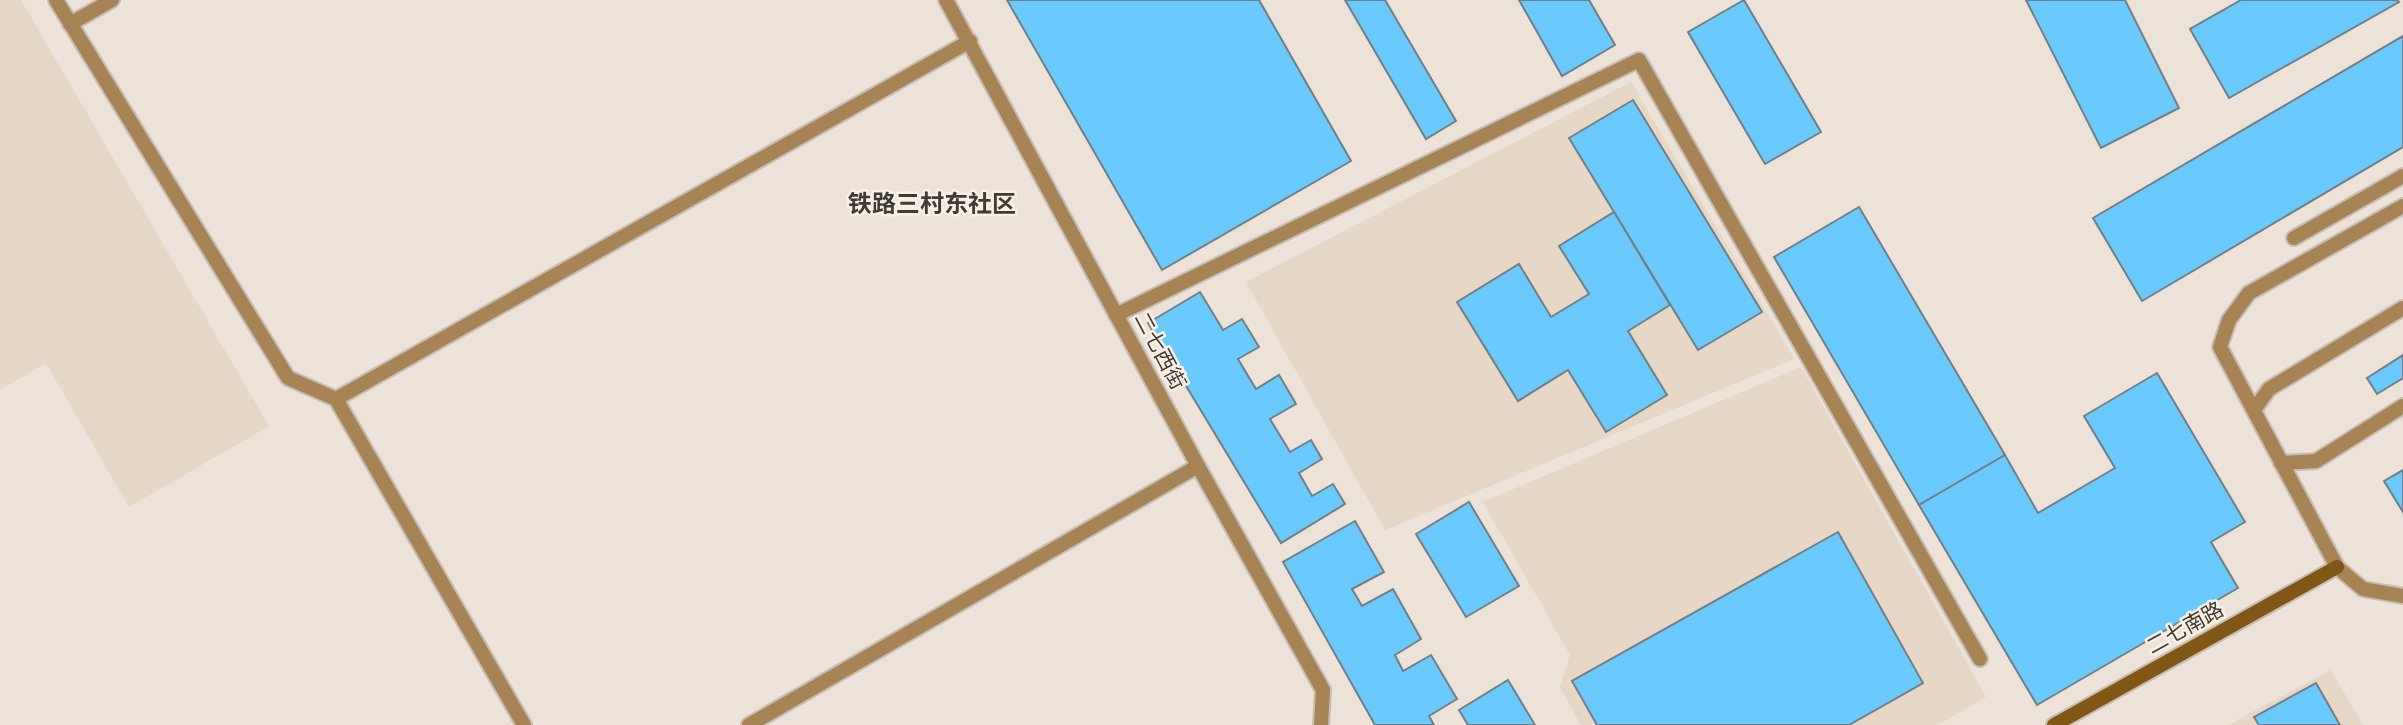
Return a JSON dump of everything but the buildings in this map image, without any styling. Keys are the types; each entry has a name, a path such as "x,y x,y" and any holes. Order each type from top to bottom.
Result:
{"main road":[{"name":"二七南路","path":"2054,725 2337,567"}],"street":[{"path":"56,0 288,378 336,399 524,725"},
{"path":"70,24 112,0"},
{"name":"二七西街","path":"946,0 1198,467 1323,691 1321,725"},
{"path":"336,399 970,41"},
{"path":"1116,314 1639,60 1980,659"},
{"path":"2294,238 2403,176"},
{"path":"2403,206 2249,293 2229,320 2220,348 2337,567 2363,589 2403,596"},
{"path":"2253,410 2269,389 2403,308"},
{"path":"2281,463 2316,461 2403,406"},
{"path":"749,725 1198,467"}],"shaded area":[{"path":"0,0 21,0 269,426 129,507 46,363 0,390"},
{"path":"1631,82 1794,359 1385,530 1246,282"},
{"path":"1801,367 1986,697 1938,725 1581,725 1560,687 1570,655 1483,502"},
{"path":"2331,670 2363,725 2228,725"}],"district":[{"name":"铁路三村东社区","path":"932,204"}]}
